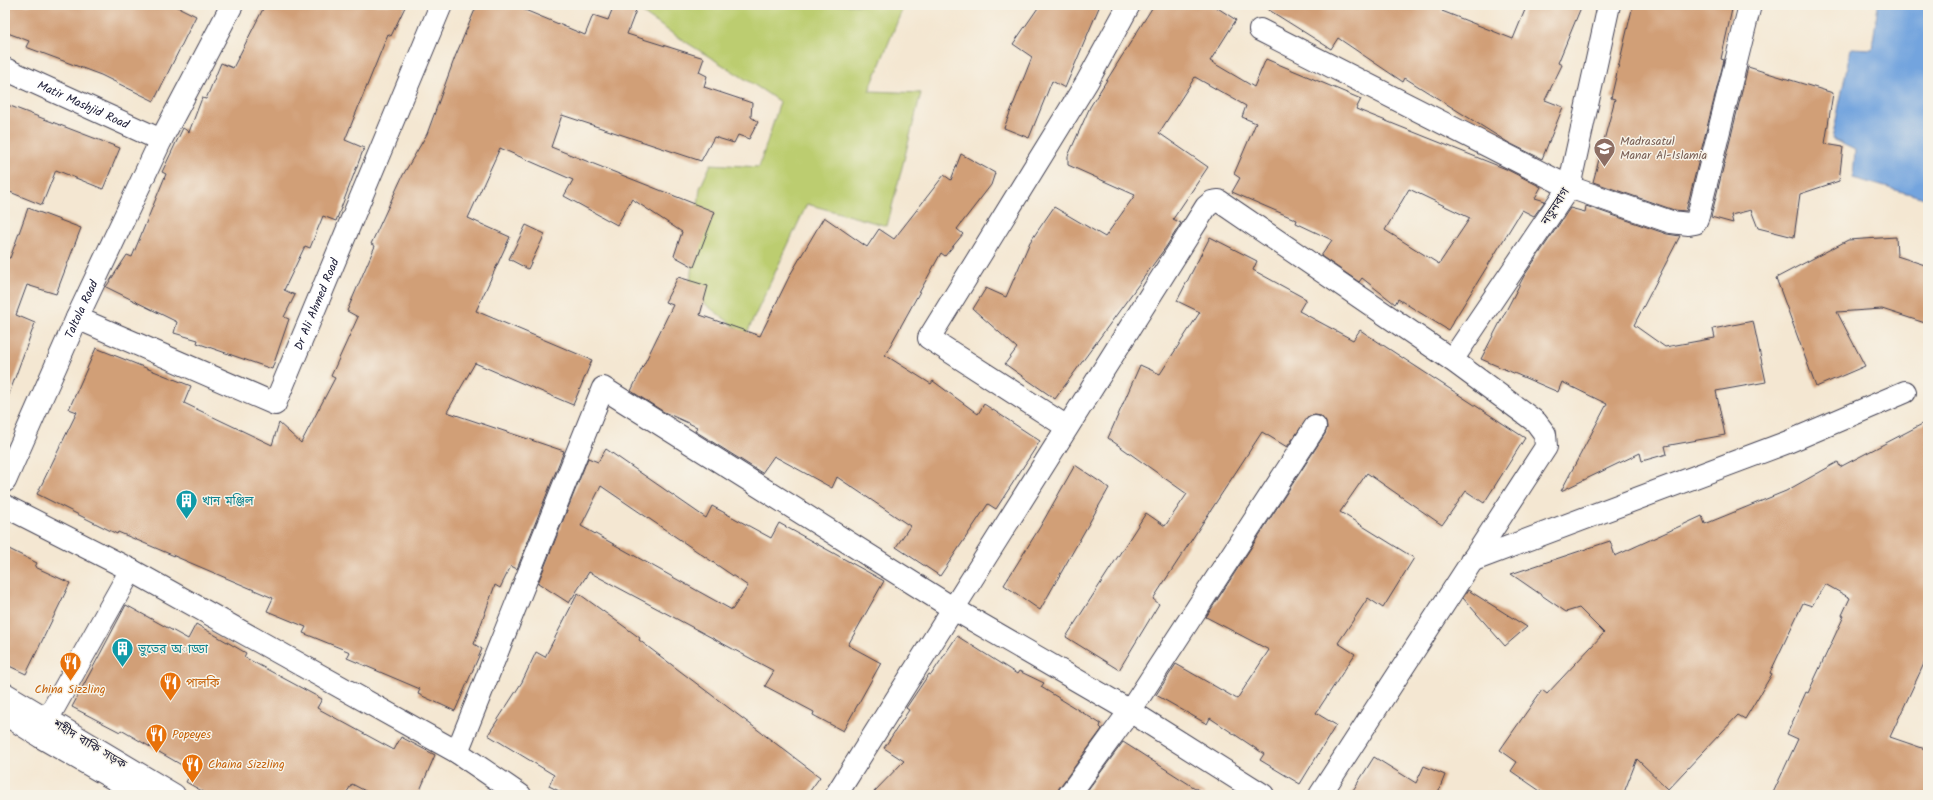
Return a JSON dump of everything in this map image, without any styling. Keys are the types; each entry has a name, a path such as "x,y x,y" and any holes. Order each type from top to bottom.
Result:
{"street":[{"name":"Taltola Road","path":"5,481 77,318 161,140 232,5"},
{"name":"Dr Ali Ahmed Road","path":"77,318 275,404 441,5"},
{"path":"1067,427 929,338 1087,82 1129,5"},
{"name":"নতুনবাগ","path":"1452,360 1569,187 1609,5"},
{"path":"1260,30 1569,187 1671,222 1689,224 1695,223 1724,113 1750,5"},
{"name":"Matir Mashjid Road","path":"5,69 161,140"},
{"path":"836,795 1206,207 1212,202 1219,201 1452,360 1536,422 1545,434 1546,447 1320,795"},
{"path":"457,752 603,388 954,609 1130,711 1263,795"},
{"path":"1471,561 1788,442 1905,392"},
{"path":"1069,795 1130,711 1316,427"},
{"path":"5,506 131,570 457,752 520,795"},
{"path":"48,718 131,570"},
{"name":"শহীদ বাকি সড়ক","path":"5,694 48,718 174,795"},
{"name":"শহীদ বাকি সড়ক","path":"5,714 41,737 142,795"}],"green space":[{"path":"632,5 904,5 869,91 921,93 887,226 807,204 746,335 689,292 700,188 711,164 759,167 780,102 668,31"}],"water":[{"path":"1878,5 1928,5 1928,199 1853,178 1855,150 1832,139 1851,48 1872,49"}],"building":[{"path":"5,5 174,5 196,16 154,101 101,75 26,47 29,41 5,32"},
{"path":"265,5 406,5 391,36 388,34 345,140 364,148 336,221 323,216 310,248 305,246 284,290 295,295 284,317 289,319 272,369 197,343 198,340 174,333 177,322 106,287 127,255 132,257 166,174 162,172 183,128 189,132 202,98 206,99 221,63 233,68"},
{"path":"477,5 513,5 585,35 593,15 608,20 614,5 638,5 627,34 704,58 699,72 707,76 704,87 752,103 751,117 758,122 749,139 738,135 734,143 714,137 701,161 562,115 551,147 715,212 694,267 674,256 682,232 632,199 617,225 564,196 573,180 500,148 468,218 510,237 476,311 592,360 573,405 475,363 447,412 564,451 517,569 511,566 500,588 495,585 474,644 482,649 455,711 418,694 420,689 347,658 350,652 303,633 306,627 267,611 273,598 118,532 117,534 37,494 77,412 69,409 96,348 191,386 184,403 272,445 279,423 301,443 335,378 331,376 358,317 347,311 375,246 371,244 403,175 427,134 455,57"},
{"path":"1040,5 1100,5 1065,88 1052,81 1029,138 1004,128 1032,57 1013,44"},
{"path":"1154,5 1213,5 1236,20 1210,61 1254,87 1266,59 1361,99 1356,109 1506,169 1541,187 1535,198 1545,201 1534,216 1522,210 1448,330 1398,299 1395,304 1362,278 1359,282 1321,256 1332,240 1296,223 1297,220 1232,192 1240,178 1234,174 1256,123 1242,117 1246,106 1195,77 1159,133 1208,167 1173,219 1181,223 1166,247 1055,399 1005,364 1017,348 973,309 986,288 1006,297 1030,242 1054,207 1105,237 1135,195 1068,165 1068,156 1090,107","holes":["1409,189 1470,218 1439,264 1385,230"]},
{"path":"1261,5 1445,5 1442,11 1513,39 1527,5 1582,5 1558,63 1562,65 1545,100 1563,107 1542,159 1509,143 1405,78 1403,82 1338,38 1331,49"},
{"path":"1633,5 1733,5 1721,59 1724,60 1686,211 1674,210 1593,182 1615,99 1611,98"},
{"path":"1748,67 1833,93 1825,144 1843,147 1839,181 1800,194 1794,237 1758,228 1751,210 1731,215 1733,223 1711,217"},
{"path":"5,104 120,148 103,189 56,170 42,205 5,190"},
{"path":"961,154 995,173 991,185 957,229 963,234 945,256 941,253 885,355 931,384 933,381 978,414 984,404 1040,441 996,509 988,504 940,576 896,547 910,526 837,477 832,488 774,456 762,473 695,431 697,427 664,412 631,391 673,305 665,302 678,277 708,286 700,315 760,336 790,275 824,217 867,247 879,229 894,239 944,175 951,180"},
{"path":"1586,206 1667,234 1680,236 1634,325 1665,347 1715,338 1713,329 1753,321 1766,382 1716,391 1725,435 1665,446 1667,454 1642,461 1640,453 1561,491 1607,404 1562,382 1558,392 1481,359 1524,276 1570,208 1585,212"},
{"path":"28,208 81,228 56,294 27,285 16,315 35,323 8,397 5,397 5,257 10,258"},
{"path":"526,225 545,234 528,269 509,259"},
{"path":"1210,237 1257,261 1253,270 1306,299 1299,311 1353,340 1360,330 1525,438 1484,503 1466,491 1442,525 1367,473 1340,512 1414,558 1383,608 1368,598 1338,643 1355,654 1316,713 1336,725 1300,784 1260,760 1264,754 1210,718 1207,724 1156,695 1176,664 1237,699 1269,650 1206,617 1325,434 1327,428 1326,422 1321,416 1309,416 1287,447 1262,432 1153,599 1159,604 1119,670 1066,637 1146,513 1165,526 1187,494 1108,438 1140,365 1160,374 1200,312 1177,301"},
{"path":"1896,237 1897,256 1928,266 1928,324 1882,309 1837,312 1865,366 1816,387 1776,278 1848,240"},
{"path":"1928,421 1928,655 1890,737 1928,750 1928,795 1772,795 1798,739 1787,734 1844,616 1842,615 1850,598 1825,584 1812,606 1803,603 1770,673 1772,674 1745,719 1738,715 1668,789 1637,759 1623,795 1546,795 1511,771 1517,762 1500,750 1542,690 1547,694 1604,633 1579,608 1566,612 1511,574 1610,541 1615,556 1702,516 1705,524 1786,491 1838,462 1840,467"},
{"path":"606,449 706,518 712,506 771,538 779,523 884,581 848,645 881,663 843,731 813,715 814,712 765,686 774,671 589,572 569,603 538,583 588,458 598,462","holes":["601,486 748,586 732,610 581,526"]},
{"path":"1075,465 1109,488 1040,610 1004,585 1040,527"},
{"path":"5,547 37,563 35,567 70,583 26,674 5,664"},
{"path":"1468,590 1527,627 1505,646 1463,598"},
{"path":"578,593 640,638 639,640 820,777 807,795 567,795 549,786 554,775 488,735 522,682 536,652 545,657"},
{"path":"126,605 188,639 196,624 246,653 244,657 322,699 317,708 394,750 401,737 435,755 418,795 373,795 352,784 345,795 209,795 186,782 192,771 121,730 120,732 72,707"},
{"path":"957,636 1017,674 1019,671 1044,683 1041,687 1101,724 1100,727 1102,729 1059,788 1057,795 871,795 904,761 884,748 909,710 906,708 929,674 931,675"},
{"path":"1123,742 1206,795 1084,795"},
{"path":"1374,757 1416,783 1424,766 1445,775 1437,795 1350,795"}],"place":[{"name":"Madrasatul Manar Al-Islamia","path":"1605,168"},
{"name":"খান মঞ্জিল","path":"187,520"},
{"name":"ভুতের অাড্ডা","path":"123,668"},
{"name":"China Sizzling","path":"70,682"},
{"name":"পালকি","path":"171,702"},
{"name":"Popeyes","path":"157,754"},
{"name":"Chaina Sizzling","path":"193,784"}]}
